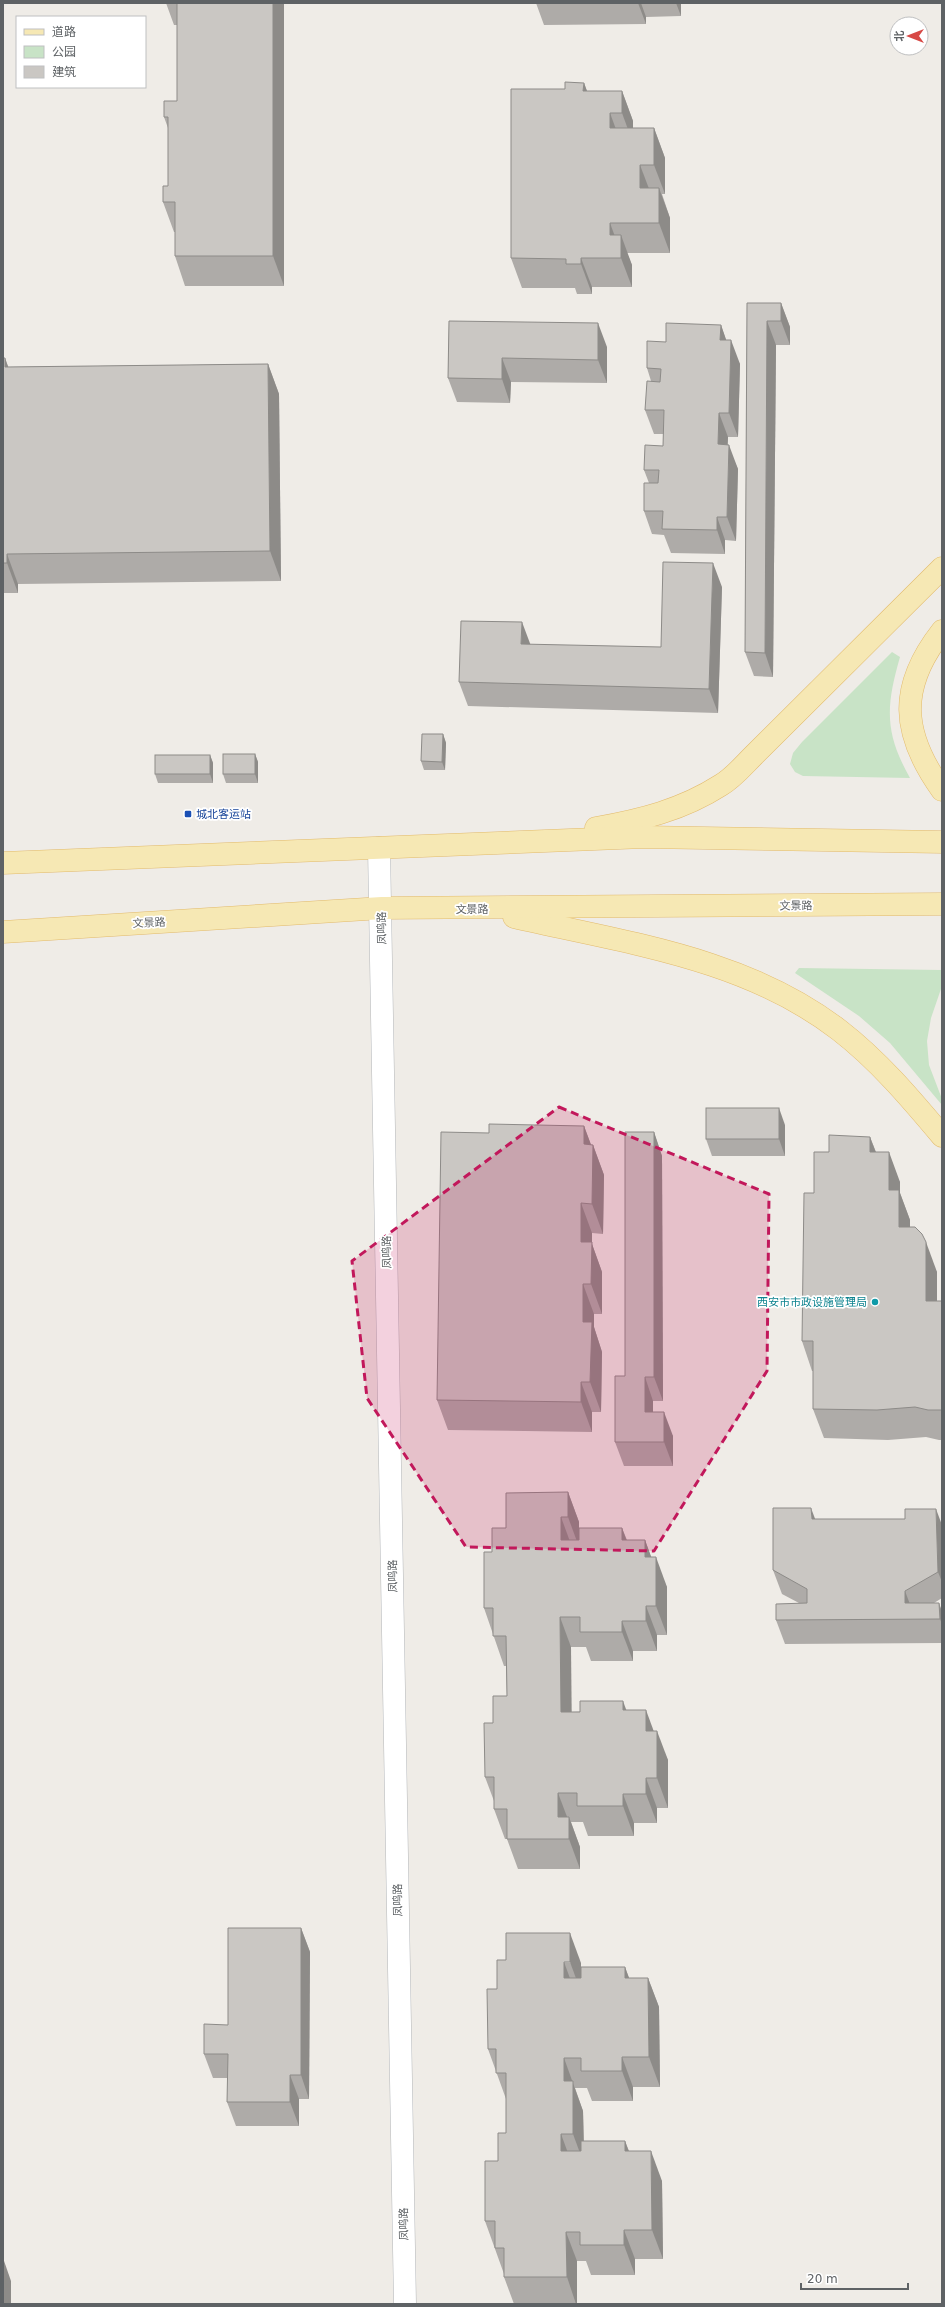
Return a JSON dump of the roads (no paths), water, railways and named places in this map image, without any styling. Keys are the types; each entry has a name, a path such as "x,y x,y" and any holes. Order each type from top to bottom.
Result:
{"main road":[{"path":"525,843 653,817 690,803 722,784 942,568"},
{"path":"942,632 921,660 913,679 911,692 911,724 916,741 929,771 942,790"},
{"path":"3,863 644,837 942,842"},
{"name":"文景路","path":"3,932 382,908 480,909 942,904"},
{"path":"480,909 685,956 746,977 789,997 840,1030 868,1056 942,1136"}],"street":[{"name":"凤鸣路","path":"379,848 382,908 405,2304"}],"place":[{"name":"城北客运站","path":"188,814"},
{"name":"西安市市政设施管理局","path":"875,1302"}]}
